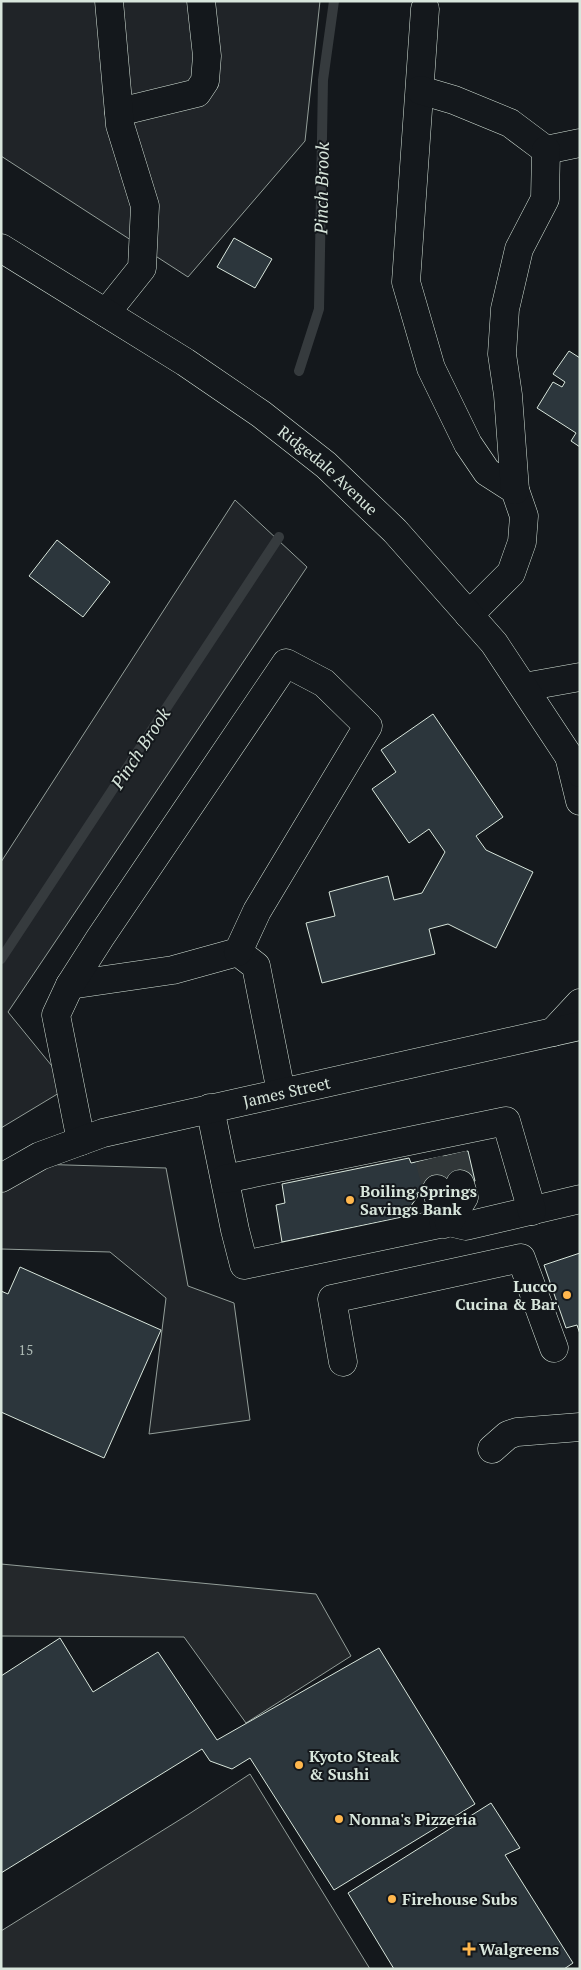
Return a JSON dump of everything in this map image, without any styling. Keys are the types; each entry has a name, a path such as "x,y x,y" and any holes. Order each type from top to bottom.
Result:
{"main road":[{"path":"106,313 142,268 145,206 120,125 109,1"},
{"path":"119,112 197,93 205,81 207,56 201,1"},
{"path":"426,9 406,282 431,368 468,444 487,472 515,490"},
{"path":"420,90 454,100 510,124 546,150 580,143"},
{"path":"469,614 511,573 522,542 524,516 515,490 508,395 502,354 504,309 519,249 545,199 546,150"},
{"name":"Ridgedale Avenue","path":"1,248 185,362 246,404 326,465 395,531 494,643 575,765 580,801"},
{"path":"70,985 173,970 238,952 258,910 368,726 324,683 286,663 70,985 56,1015 81,1141"},
{"path":"524,687 580,678"},
{"path":"238,952 256,966 281,1092"},
{"path":"553,1032 580,1003"},
{"name":"James Street","path":"1,1178 40,1156 103,1132 580,1026"},
{"path":"210,1108 244,1265 440,1224 466,1226 580,1199"},
{"path":"224,1179 429,1148 506,1121 532,1211"},
{"path":"439,1189 464,1197 440,1224 439,1189"},
{"path":"343,1362 332,1299 522,1258 554,1348"},
{"path":"492,1449 508,1435 518,1432 580,1427"}],"shaded area":[{"path":"1,1 320,1 305,141 188,277 1,156"},
{"path":"235,500 307,567 8,1012 69,1087 1,1128 1,862"},
{"path":"1,1163 166,1168 188,1286 234,1303 250,1420 149,1434 166,1298 110,1252 1,1249"},
{"path":"1,1564 316,1594 351,1656 246,1723 184,1637 1,1636"},
{"path":"250,1774 370,1969 1,1969 1,1931"}],"building":[{"path":"234,238 272,259 255,288 217,267"},
{"path":"569,351 580,358 580,447 571,441 576,433 537,408 553,382 562,387 565,382 553,374"},
{"path":"57,540 110,582 83,617 29,576"},
{"path":"433,714 503,817 476,836 486,850 533,872 496,948 448,924 429,929 435,954 322,983 306,923 335,916 329,892 388,876 394,900 422,893 445,852 429,829 409,843 372,789 396,772 381,750"},
{"name":"Boiling Springs Savings Bank","path":"468,1151 475,1181 417,1193 418,1196 403,1217 282,1242 276,1205 285,1203 282,1184 409,1158 411,1163"},
{"name":"Lucco Cucina & Bar","path":"580,1253 580,1334 577,1325 566,1328 544,1265"},
{"path":"20,1267 161,1330 104,1458 1,1412 1,1291 8,1294"},
{"path":"60,1638 93,1692 158,1652 217,1740 379,1648 475,1804 334,1890 250,1758 232,1769 210,1761 202,1749 1,1873 1,1676"},
{"path":"491,1803 520,1848 505,1855 573,1963 564,1969 394,1969 348,1893"}],"waterway":[{"name":"Pinch Brook","path":"299,371 319,309 323,80 334,1"},
{"name":"Pinch Brook","path":"1,959 279,537"}],"tunnel":[{"path":"453,1154 460,1184"},
{"path":"429,1159 437,1189"}],"place":[{"name":"Boiling Springs Savings Bank","path":"350,1200"},
{"name":"Lucco Cucina & Bar","path":"567,1295"},
{"name":"Kyoto Steak & Sushi","path":"299,1765"},
{"name":"Nonna's Pizzeria","path":"339,1819"},
{"name":"Firehouse Subs","path":"392,1899"},
{"name":"Walgreens","path":"469,1949"}]}
